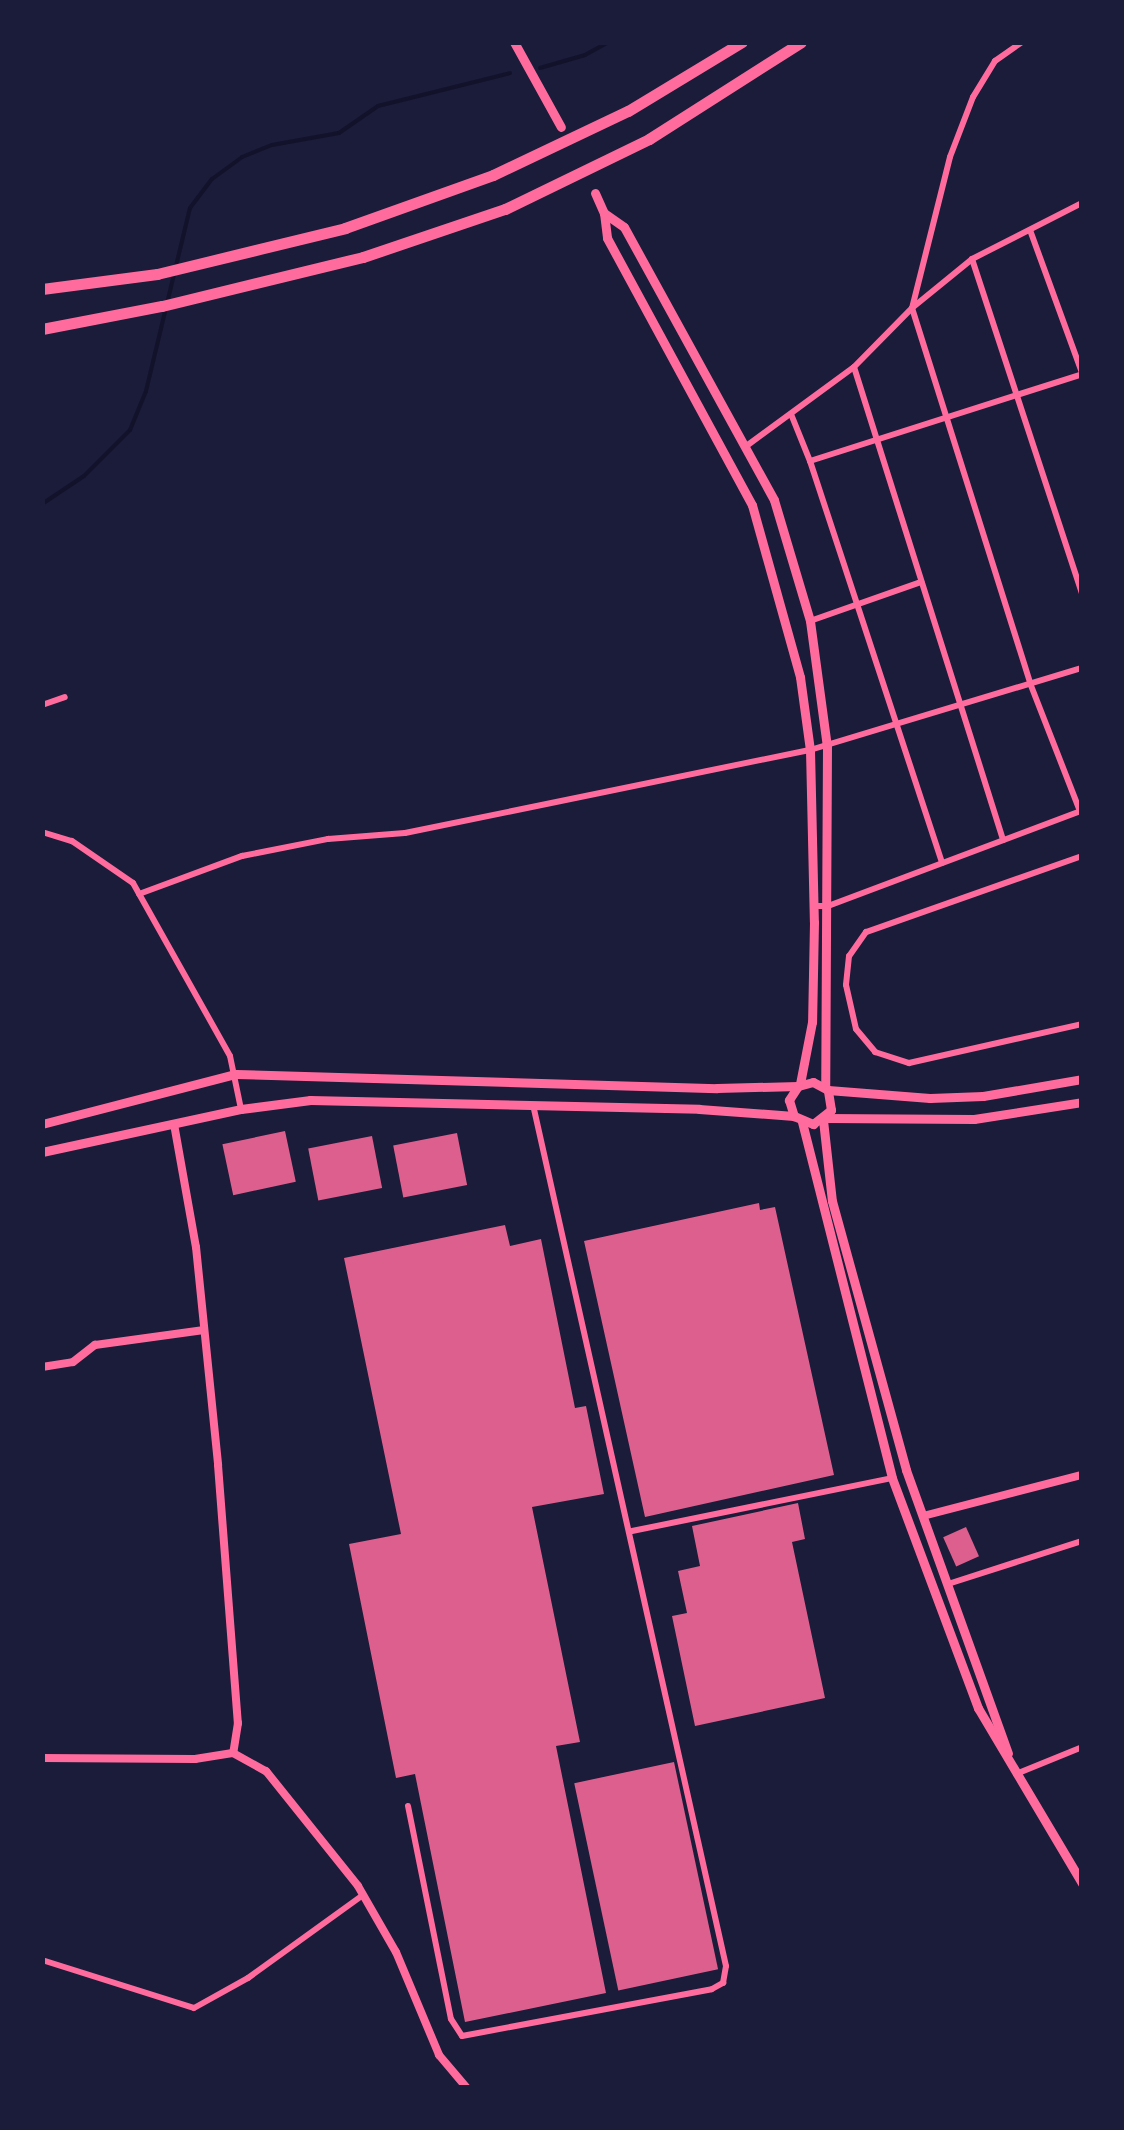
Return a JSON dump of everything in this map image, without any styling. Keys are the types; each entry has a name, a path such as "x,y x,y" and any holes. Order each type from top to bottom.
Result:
{"highway":[{"path":"42,288 157,274 382,215 510,168 628,111 742,42"},
{"path":"42,329 162,306 363,257 505,209 649,138 801,42"}],"main road":[{"path":"514,42 561,127"},
{"path":"594,193 604,213 607,238 752,504 800,677 810,750 812,1022 799,1085 790,1100 892,1478 978,1708 1082,1883"},
{"path":"604,213 624,227 774,500 810,621 827,746 826,1088 832,1104 824,1119 832,1201 923,1516 1015,1775"},
{"path":"42,1124 236,1074 717,1088 813,1082 826,1088 930,1098 984,1096 1082,1079"},
{"path":"42,1152 241,1109 310,1100 533,1104 798,1119 974,1119 1082,1102"}],"street":[{"path":"814,906 828,906 1081,811 1030,683 912,308 916,278 950,157 973,97 995,61 1022,42"},
{"path":"745,447 854,367 912,308 972,259 1082,203"},
{"path":"810,461 948,413 1082,374 1030,230"},
{"path":"972,259 1082,594"},
{"path":"854,367 1003,840"},
{"path":"791,414 942,862"},
{"path":"810,621 921,582"},
{"path":"139,894 242,856 328,838 405,833 827,746 1082,668"},
{"path":"42,705 66,697"},
{"path":"44,834 72,840 133,883 236,1074 241,1109"},
{"path":"1082,856 866,932 849,956 846,985 856,1029 875,1052 909,1062 1082,1024"},
{"path":"408,1806 451,2018 462,2036 712,1989 723,1983 726,1966 632,1531 533,1104"},
{"path":"174,1124 196,1247 204,1330 233,1649 238,1723 233,1753"},
{"path":"42,1367 73,1362 95,1346 204,1330"},
{"path":"923,1516 1082,1475"},
{"path":"632,1531 892,1478"},
{"path":"948,1584 1082,1542"},
{"path":"1015,1775 1082,1747"},
{"path":"42,1758 195,1759 233,1753 266,1771 363,1895 396,1952 439,2055 467,2088"},
{"path":"42,1960 194,2008 248,1978 363,1895"}],"building":[{"path":"285,1131 296,1182 233,1195 222,1144"},
{"path":"457,1133 467,1185 403,1197 393,1145"},
{"path":"372,1136 382,1188 318,1200 308,1148"},
{"path":"759,1203 760,1210 775,1207 834,1475 645,1517 584,1241"},
{"path":"505,1225 510,1246 541,1239 575,1408 586,1406 604,1494 532,1507 580,1742 556,1746 606,1993 465,2022 415,1774 396,1778 349,1544 401,1534 344,1258"},
{"path":"798,1503 805,1539 792,1542 825,1698 695,1726 672,1616 687,1613 678,1571 700,1566 692,1526"},
{"path":"966,1527 979,1556 956,1566 943,1537"},
{"path":"674,1762 718,1969 618,1991 574,1783"}],"waterway":[{"path":"540,68 585,55 608,42"},
{"path":"42,504 84,476 130,430 146,391 190,208 212,179 242,157 272,145 339,133 378,106 510,73"}]}
